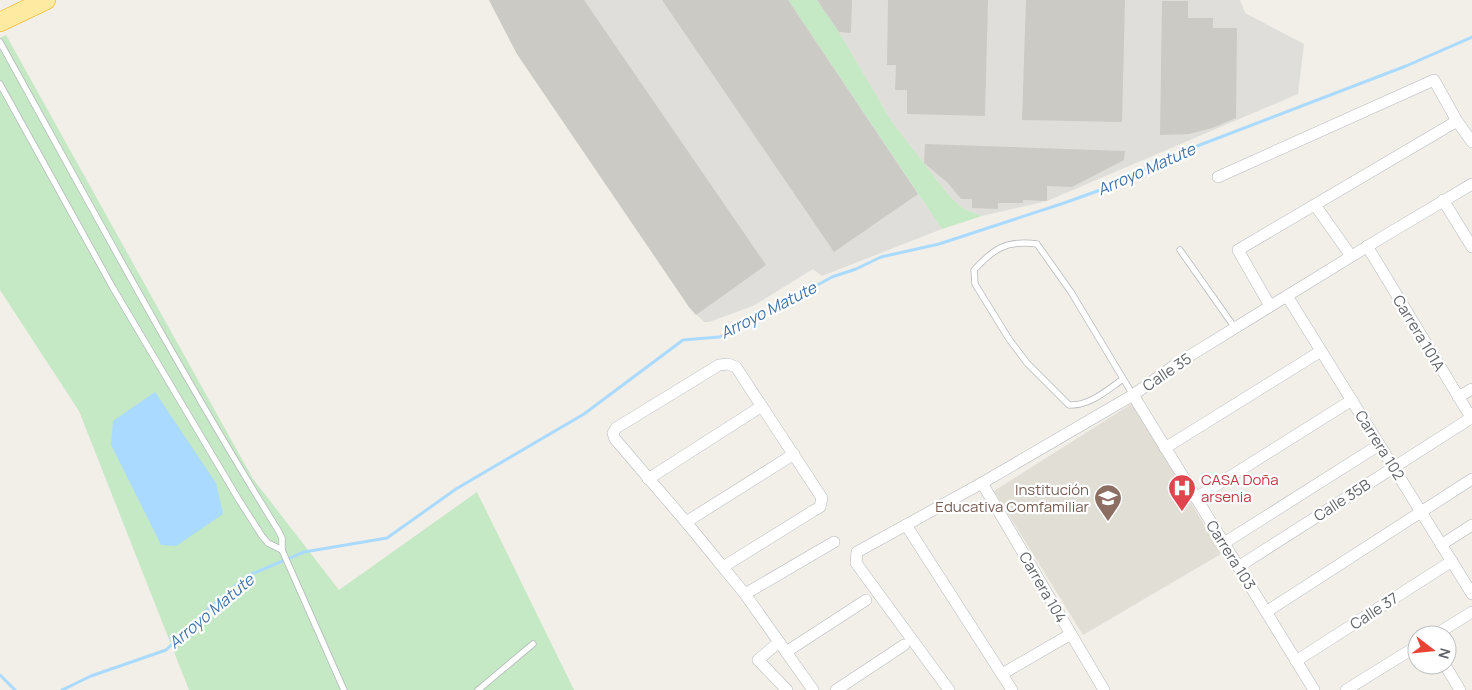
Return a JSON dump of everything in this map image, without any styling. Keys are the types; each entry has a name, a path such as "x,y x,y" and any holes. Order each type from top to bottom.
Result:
{"highway":[{"path":"0,22 46,0"}],"street":[{"path":"1218,177 1434,80 1457,121 1472,142"},
{"path":"1270,306 1238,250 1457,121"},
{"name":"Calle 35","path":"949,690 856,563 857,552 982,483 1133,394 1178,363 1270,306 1472,184"},
{"path":"1443,200 1472,247"},
{"path":"1315,205 1352,256"},
{"name":"Carrera 101A","path":"1367,246 1472,419"},
{"name":"Carrera 102","path":"1287,296 1471,592"},
{"path":"1165,448 1321,351"},
{"path":"723,567 820,507 822,498 736,367 728,364 719,365 616,428 613,434 648,479 723,567 780,642 813,690"},
{"path":"1458,397 1472,389"},
{"name":"Carrera 103","path":"1133,394 1314,690"},
{"path":"1196,498 1352,400"},
{"path":"648,479 762,406"},
{"name":"Calle 35B","path":"1238,567 1472,419"},
{"path":"1224,543 1379,445"},
{"path":"686,522 794,454"},
{"path":"1266,612 1472,479"},
{"name":"Carrera 104","path":"982,483 1104,690"},
{"path":"906,525 1012,690"},
{"path":"1441,545 1472,526"},
{"path":"744,594 834,542"},
{"name":"Calle 37","path":"1296,661 1452,561"},
{"path":"786,652 866,600"},
{"path":"1451,625 1472,612"},
{"path":"1002,674 1071,634"},
{"path":"780,642 758,660 787,690"},
{"path":"836,690 904,645"},
{"path":"1346,690 1407,652"},
{"path":"1451,675 1460,690"}],"lane":[{"path":"0,42 147,308 278,530 282,538 283,553 344,690"},
{"path":"0,84 113,288 240,500 262,536 268,543 283,553"},
{"path":"1123,380 1090,402 1080,406 1069,405 1028,363 1009,339 975,284 974,270 987,255 1007,244 1037,244 1070,292 1133,394"},
{"path":"1180,250 1235,328"},
{"path":"478,690 533,644"}],"shaded area":[{"path":"489,0 788,0 942,229 822,276 813,269 753,306 709,322 704,322 689,307 517,54"},
{"path":"817,0 1240,0 1245,13 1304,44 1298,94 1047,201 982,216 964,209 951,198 892,122 839,32"},
{"name":"Institución Educativa Comfamiliar","path":"1133,403 1221,554 1083,635 994,491"}],"green space":[{"path":"788,0 817,0 839,32 892,122 951,198 964,209 982,216 942,229"},
{"path":"6,35 253,479 339,590 477,492 574,690 189,690 79,411 0,290 0,38"}],"water":[{"path":"155,392 216,483 223,514 176,546 161,545 111,445 113,421"}],"building":[{"path":"489,0 584,0 766,265 696,315 517,54"},
{"path":"662,0 788,0 918,194 834,252"},
{"path":"817,0 852,0 851,33 839,32"},
{"path":"888,0 988,0 985,116 907,114 907,90 895,90 896,65 887,65"},
{"path":"1026,0 1125,0 1122,122 1022,120"},
{"path":"1162,1 1188,1 1188,18 1213,18 1213,28 1237,28 1236,118 1212,128 1189,134 1160,135"},
{"path":"925,144 1125,151 1124,160 1072,187 1047,186 1047,201 1023,200 1023,203 998,203 998,209 972,208 972,199 961,199 948,183 924,163"}],"waterway":[{"name":"Arroyo Matute","path":"62,690 91,676 166,650 206,611 247,576 304,552 387,538 456,489 584,414 683,340 719,337 832,277 856,269 881,257 939,244 1103,189 1192,148 1406,66 1472,37"},
{"name":"Arroyo Matute","path":"0,675 15,690"}],"place":[{"name":"CASA Doña arsenia","path":"1182,512"},
{"name":"Institución Educativa Comfamiliar","path":"1108,522"}]}
